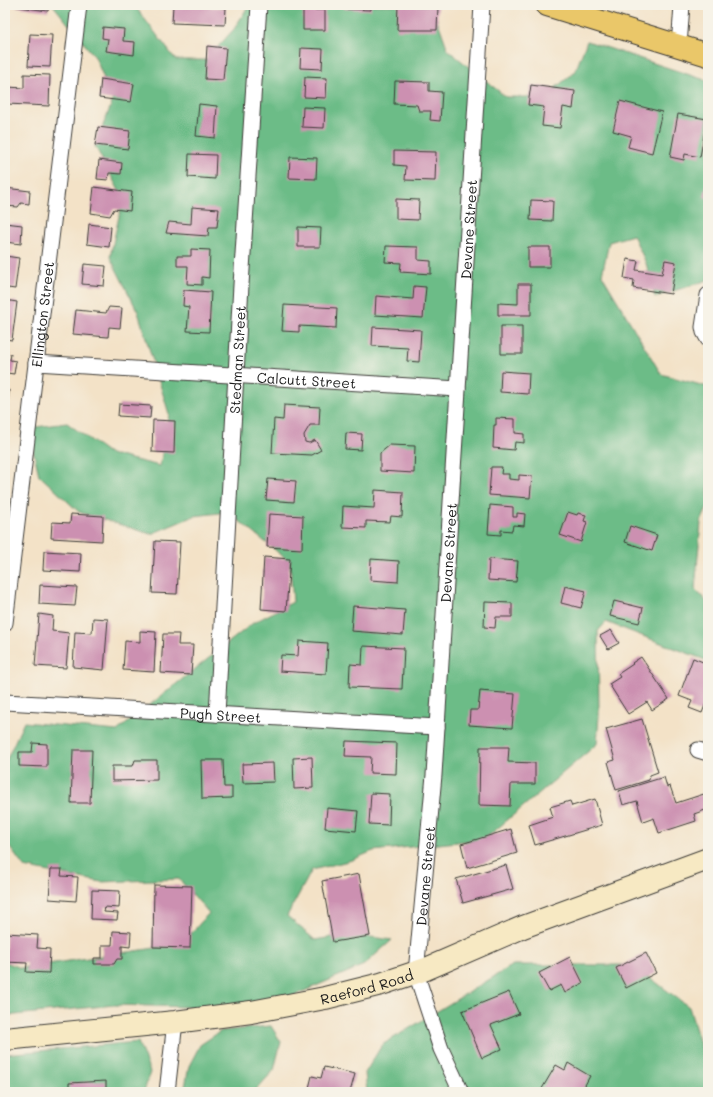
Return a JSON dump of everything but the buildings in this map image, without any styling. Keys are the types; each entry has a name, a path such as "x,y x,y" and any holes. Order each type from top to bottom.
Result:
{"main road":[{"path":"547,5 708,55"},
{"name":"Raeford Road","path":"5,1039 175,1022 250,1012 326,998 381,984 416,973 523,927 708,859"}],"street":[{"name":"Ellington Street","path":"5,622 79,5"},
{"name":"Stedman Street","path":"217,714 259,5"},
{"name":"Devane Street","path":"461,1092 441,1049 416,973 434,775 482,5"},
{"path":"679,46 682,5"},
{"path":"708,295 703,327 708,339"},
{"name":"Calcutt Street","path":"36,363 458,389"},
{"name":"Pugh Street","path":"5,702 437,727"},
{"path":"167,1092 175,1022"}],"green space":[{"path":"53,5 134,5 176,60 206,60 234,29 249,5 432,5 448,50 506,97 544,97 575,72 587,41 708,81 708,280 655,297 646,263 633,235 609,242 602,275 661,374 708,387 708,506 701,522 695,589 708,603 708,661 606,622 598,631 599,715 597,744 485,839 373,851 352,860 312,870 287,916 315,940 349,934 392,940 364,965 263,1009 114,1005 5,1016 5,962 21,968 182,944 209,913 179,879 101,882 24,867 5,841 5,763 24,722 117,731 253,623 293,602 290,562 228,512 194,516 151,534 79,512 39,475 28,428 67,423 110,454 160,466 169,414 138,312 110,257 123,198 95,146 113,100 95,57"},
{"path":"513,965 633,965 689,1007 708,1071 708,1092 367,1092 365,1073 382,1045"},
{"path":"271,1026 281,1042 274,1070 254,1092 184,1092 189,1066 200,1045 221,1031"},
{"path":"138,1042 150,1072 144,1092 5,1092 5,1054"}]}
